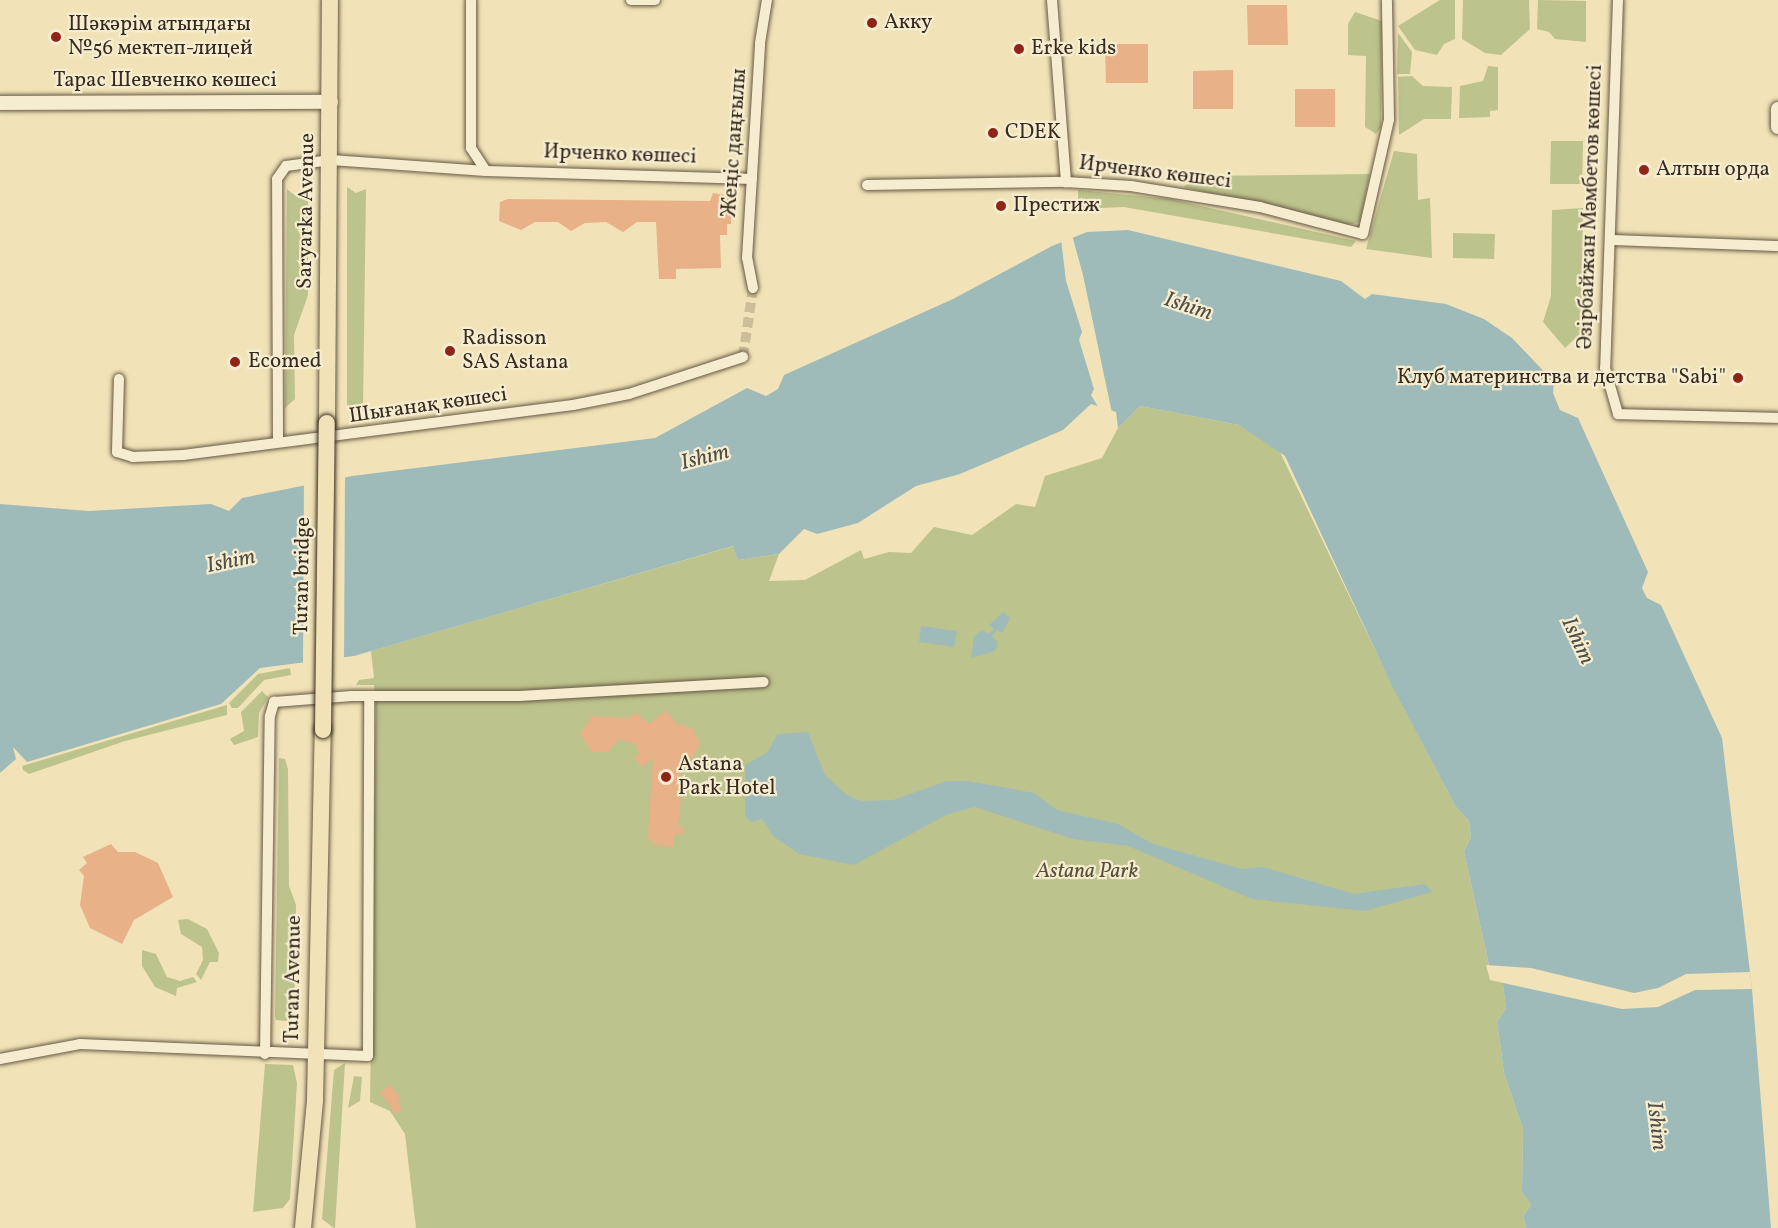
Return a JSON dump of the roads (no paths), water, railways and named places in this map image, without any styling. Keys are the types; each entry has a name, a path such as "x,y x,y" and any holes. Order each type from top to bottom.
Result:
{"main road":[{"name":"Saryarka Avenue","path":"327,423 331,160 330,0"},
{"name":"Turan bridge","path":"323,730 327,423"},
{"name":"Turan Avenue","path":"303,1228 314,1056 323,730"}],"street":[{"path":"471,0 471,148 486,171"},
{"path":"631,0 655,0"},
{"name":"Жеңіс даңғылы","path":"753,288 747,258 767,0"},
{"path":"1052,0 1066,182"},
{"name":"Ирченко көшесі","path":"867,185 1066,182 1192,194 1363,234 1389,120 1387,0"},
{"name":"Әзірбайжан Мәмбетов көшесі","path":"1618,0 1605,368 1618,414 1778,418"},
{"name":"Тарас Шевченко көшесі","path":"0,103 331,102"},
{"path":"1778,109 1778,127"},
{"name":"Ирченко көшесі","path":"278,442 277,179 296,162 331,160 486,171 752,179"},
{"path":"1611,240 1778,246"},
{"name":"Шығанақ көшесі","path":"119,379 116,448 119,454 133,457 172,456 278,442 293,445 573,405 629,394 743,357"},
{"path":"265,1054 270,708 278,700 289,698 519,696 764,682"},
{"path":"0,1059 80,1044 265,1054 368,1056 369,698"}],"water":[{"name":"Ishim","path":"1128,230 1341,281 1365,299 1372,294 1446,304 1484,319 1512,338 1554,382 1553,393 1560,410 1578,418 1648,572 1642,588 1647,598 1661,605 1722,738 1752,989 1771,1228 1526,1228 1523,1216 1531,1205 1522,1192 1523,1129 1504,1073 1497,1022 1506,1008 1502,977 1489,965 1464,852 1471,837 1469,821 1456,807 1392,686 1285,456 1239,425 1140,406 1118,428 1116,412 1091,404 1063,430 960,474 916,486 858,523 817,534 804,529 779,554 738,560 733,546 354,656 260,668 221,704 27,762 13,747 16,759 0,773 0,504 89,511 211,504 229,511 242,498 352,476 655,438 747,388 766,396 778,389 784,375 953,299 1052,246 1087,232"},
{"path":"1003,612 1010,618 1002,633 997,630 992,636 998,642 995,651 971,658 974,636 983,630 989,634 994,629 989,625"},
{"path":"921,626 957,631 954,647 919,642"},
{"path":"808,732 825,775 847,795 861,801 893,800 947,781 968,781 1034,793 1057,810 1118,824 1153,844 1242,869 1263,867 1354,894 1425,884 1432,892 1365,911 1252,899 1128,846 1073,839 975,807 948,814 854,865 799,854 774,837 762,819 752,822 745,817 745,765 768,752 777,734"}],"tunnel":[{"path":"743,357 753,288"}],"place":[{"name":"Акку","path":"872,23"},
{"name":"Шәкәрім атындағы №56 мектеп-лицей","path":"56,37"},
{"name":"Erke kids","path":"1019,49"},
{"name":"CDEK","path":"993,133"},
{"name":"Алтын орда","path":"1644,170"},
{"name":"Престиж","path":"1001,206"},
{"name":"Radisson SAS Astana","path":"450,351"},
{"name":"Ecomed","path":"235,362"},
{"name":"Клуб материнства и детства \"Sabi\"","path":"1738,378"},
{"name":"Astana Park Hotel","path":"666,777"}],"park label":[{"name":"Astana Park","path":"1087,872"}]}
